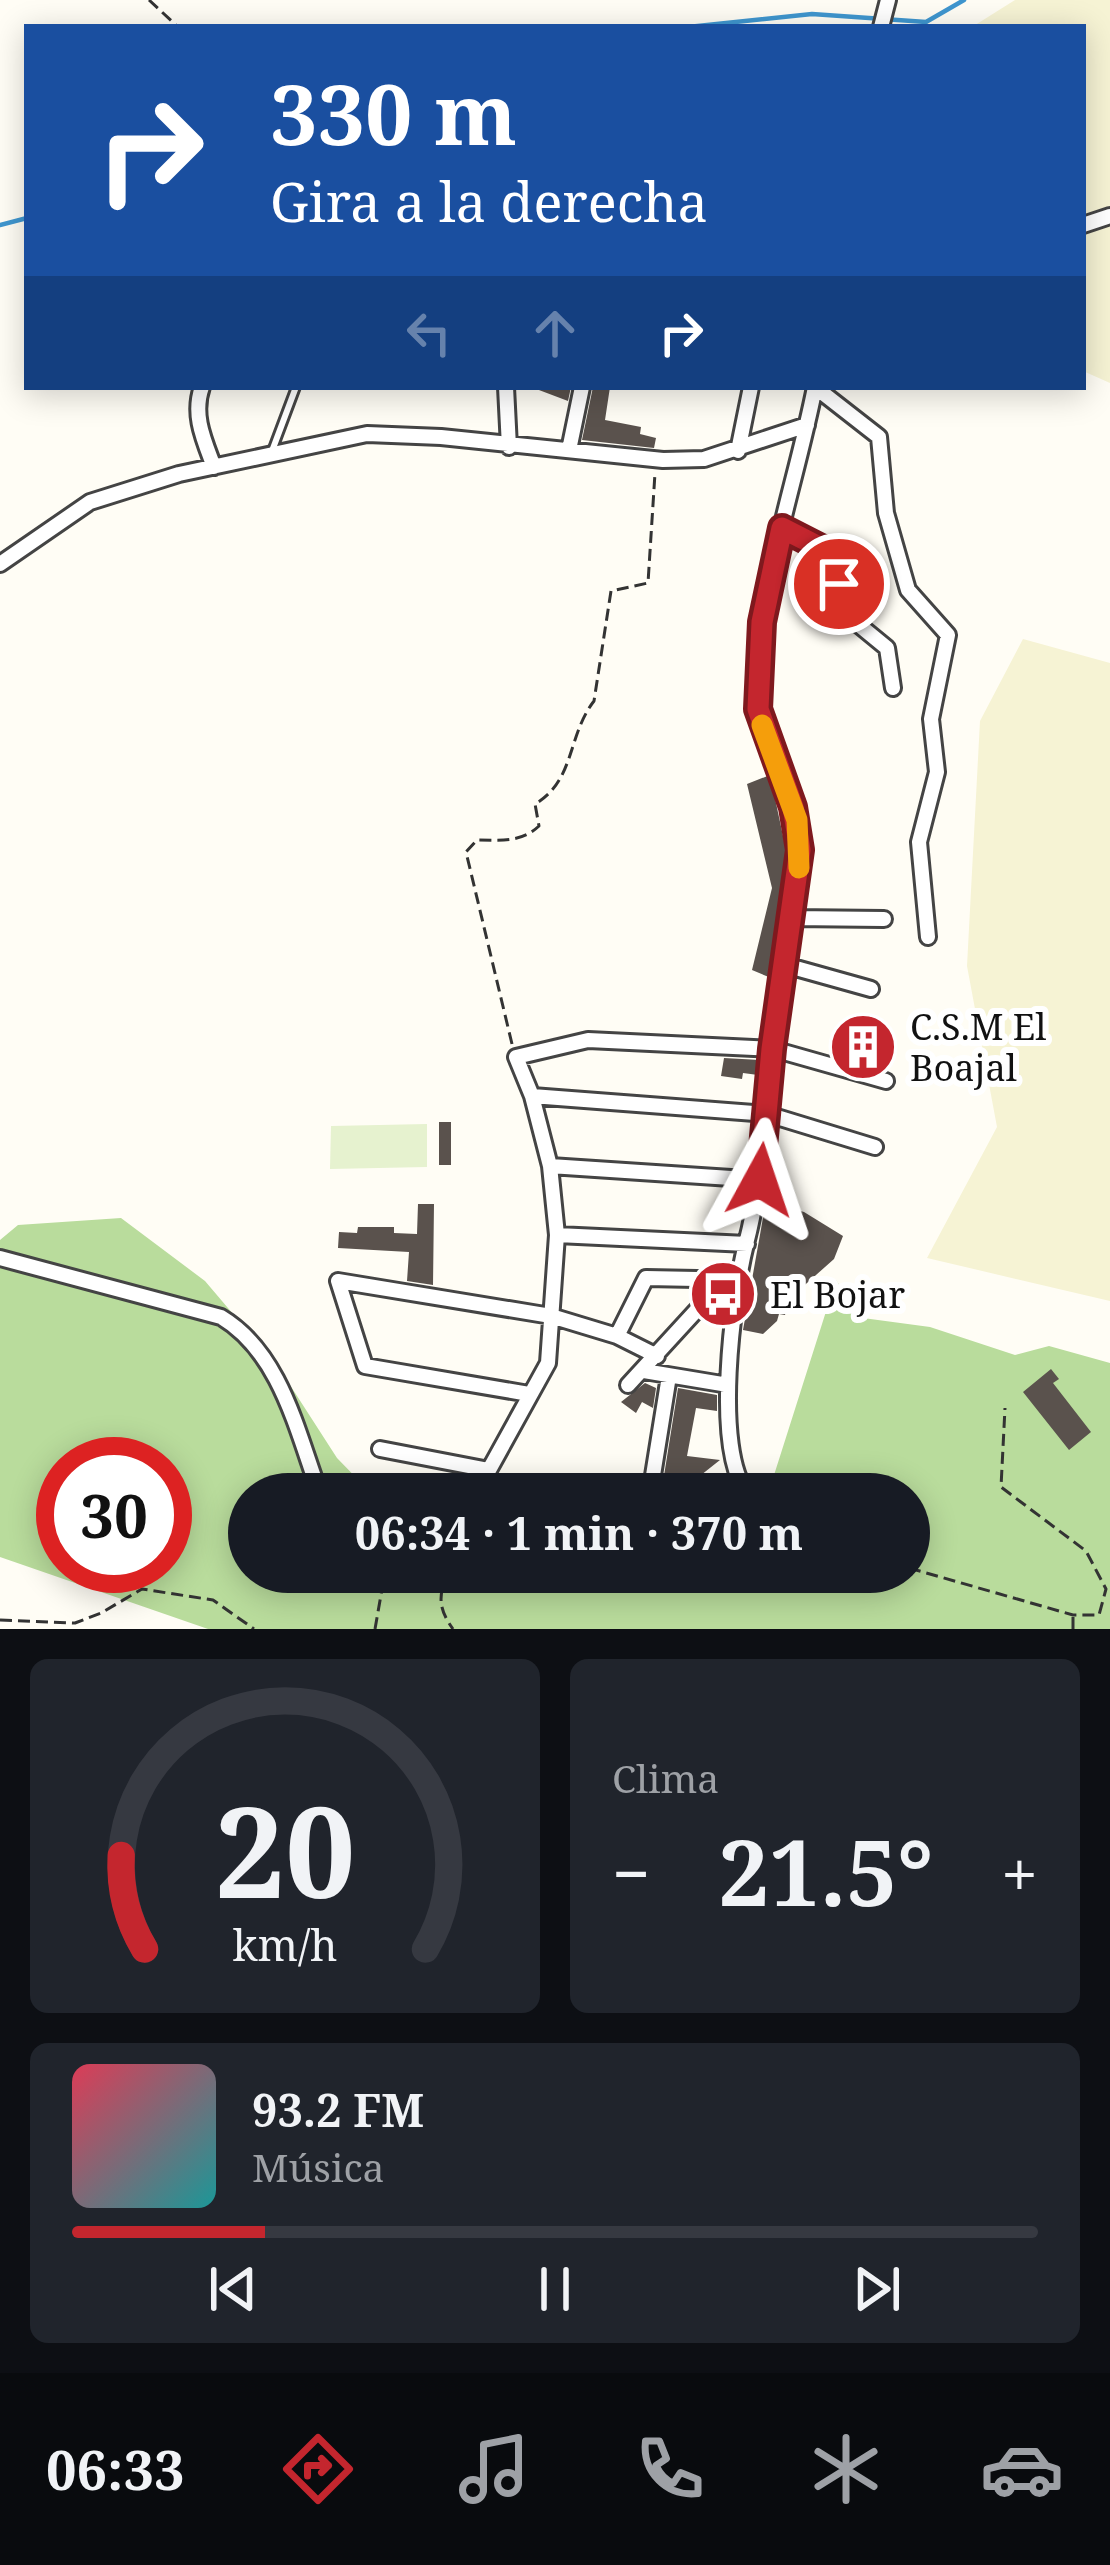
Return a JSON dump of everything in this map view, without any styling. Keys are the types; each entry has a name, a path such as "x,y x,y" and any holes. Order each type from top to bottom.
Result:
{"street":[{"path":"201,390 196,403 214,466"},
{"path":"506,390 509,447"},
{"path":"568,450 581,390"},
{"path":"738,451 750,390"},
{"path":"740,1473 733,1448 728,1385 735,1288 760,1180 800,834 763,731 758,696 762,622 813,390"},
{"path":"818,390 879,436 886,513 908,590 948,635 931,719 938,772 919,842 928,937"},
{"path":"0,564 90,502 214,466 367,434 704,459 807,425"},
{"path":"782,528 827,551 859,625 887,648 893,688"},
{"path":"792,918 884,919"},
{"path":"785,965 871,989"},
{"path":"380,1449 489,1470 548,1363 557,1235 550,1166 532,1096 515,1057 588,1040 772,1049 886,1081"},
{"path":"532,1096 766,1114 875,1147"},
{"path":"550,1166 760,1180"},
{"path":"557,1235 747,1244"},
{"path":"0,1258 221,1317 240,1328 270,1366 312,1473"},
{"path":"617,1336 646,1278 697,1279 716,1289 735,1288"},
{"path":"530,1394 365,1366 338,1281 550,1316 617,1336 656,1355"},
{"path":"628,1385 716,1289"},
{"path":"644,1371 728,1385"},
{"path":"653,1473 669,1376"}],"lane":[{"path":"271,454 295,390"}],"path":[{"path":"149,0 175,24"},
{"path":"515,1057 466,852 477,840 514,840 539,826 535,804 555,792 584,714 594,701 606,601 611,591 649,584 656,459"},
{"path":"930,1574 1073,1615 1099,1615 1106,1589 1086,1551 1001,1487 1005,1408"},
{"path":"0,1620 75,1623 142,1589 213,1600 254,1629"},
{"path":"375,1629 382,1593"},
{"path":"440,1593 440,1610 453,1629"},
{"path":"1072,1629 1073,1615"}],"shaded area":[{"path":"1015,0 1110,0 1110,383 1086,372 1086,24 977,24"},
{"path":"1023,639 1110,663 1110,1301 927,1258 997,1127 967,966 980,721"}],"green space":[{"path":"427,1124 427,1167 330,1169 331,1126"},
{"path":"121,1218 205,1281 279,1368 352,1473 228,1473 228,1593 930,1593 930,1473 775,1473 836,1280 863,1318 930,1327 1015,1355 1049,1346 1110,1363 1110,1629 208,1629 104,1593 192,1593 192,1437 36,1437 36,1569 0,1557 0,1240 18,1225"}],"building":[{"path":"539,390 570,390 568,401"},
{"path":"592,390 610,390 605,420 641,427 640,434 656,438 654,448 582,440"},
{"path":"770,775 789,864 771,978 752,970 772,888 747,784"},
{"name":"C.S.M El Boajal","path":"854,1023 882,1032 873,1066 844,1057"},
{"path":"724,1058 760,1060 758,1075 721,1076"},
{"path":"439,1122 451,1122 451,1165 439,1165"},
{"path":"766,1201 804,1212 843,1236 834,1259 789,1299 785,1315 779,1314 763,1334 743,1330"},
{"path":"418,1204 434,1204 433,1285 407,1281 409,1252 338,1248 339,1232 357,1233 358,1227 394,1227 394,1233 417,1234"},
{"path":"1051,1369 1059,1379 1053,1383 1091,1432 1069,1450 1023,1392"},
{"path":"645,1383 656,1388 653,1408 642,1402 636,1413 621,1402"},
{"path":"678,1388 717,1395 717,1411 696,1408 687,1456 720,1460 704,1473 664,1473"}],"waterway":[{"path":"717,24 812,14 926,22 964,0"},
{"path":"0,225 24,219"}],"slow traffic":[{"path":"762,725 797,820 799,868"}],"place":[{"name":"C.S.M El Boajal","path":"863,1047"},
{"name":"El Bojar","path":"723,1294"}],"route":[{"path":"760,1180 772,1049 800,850 793,807 758,709 762,622 782,528 827,551 839,584"}]}
